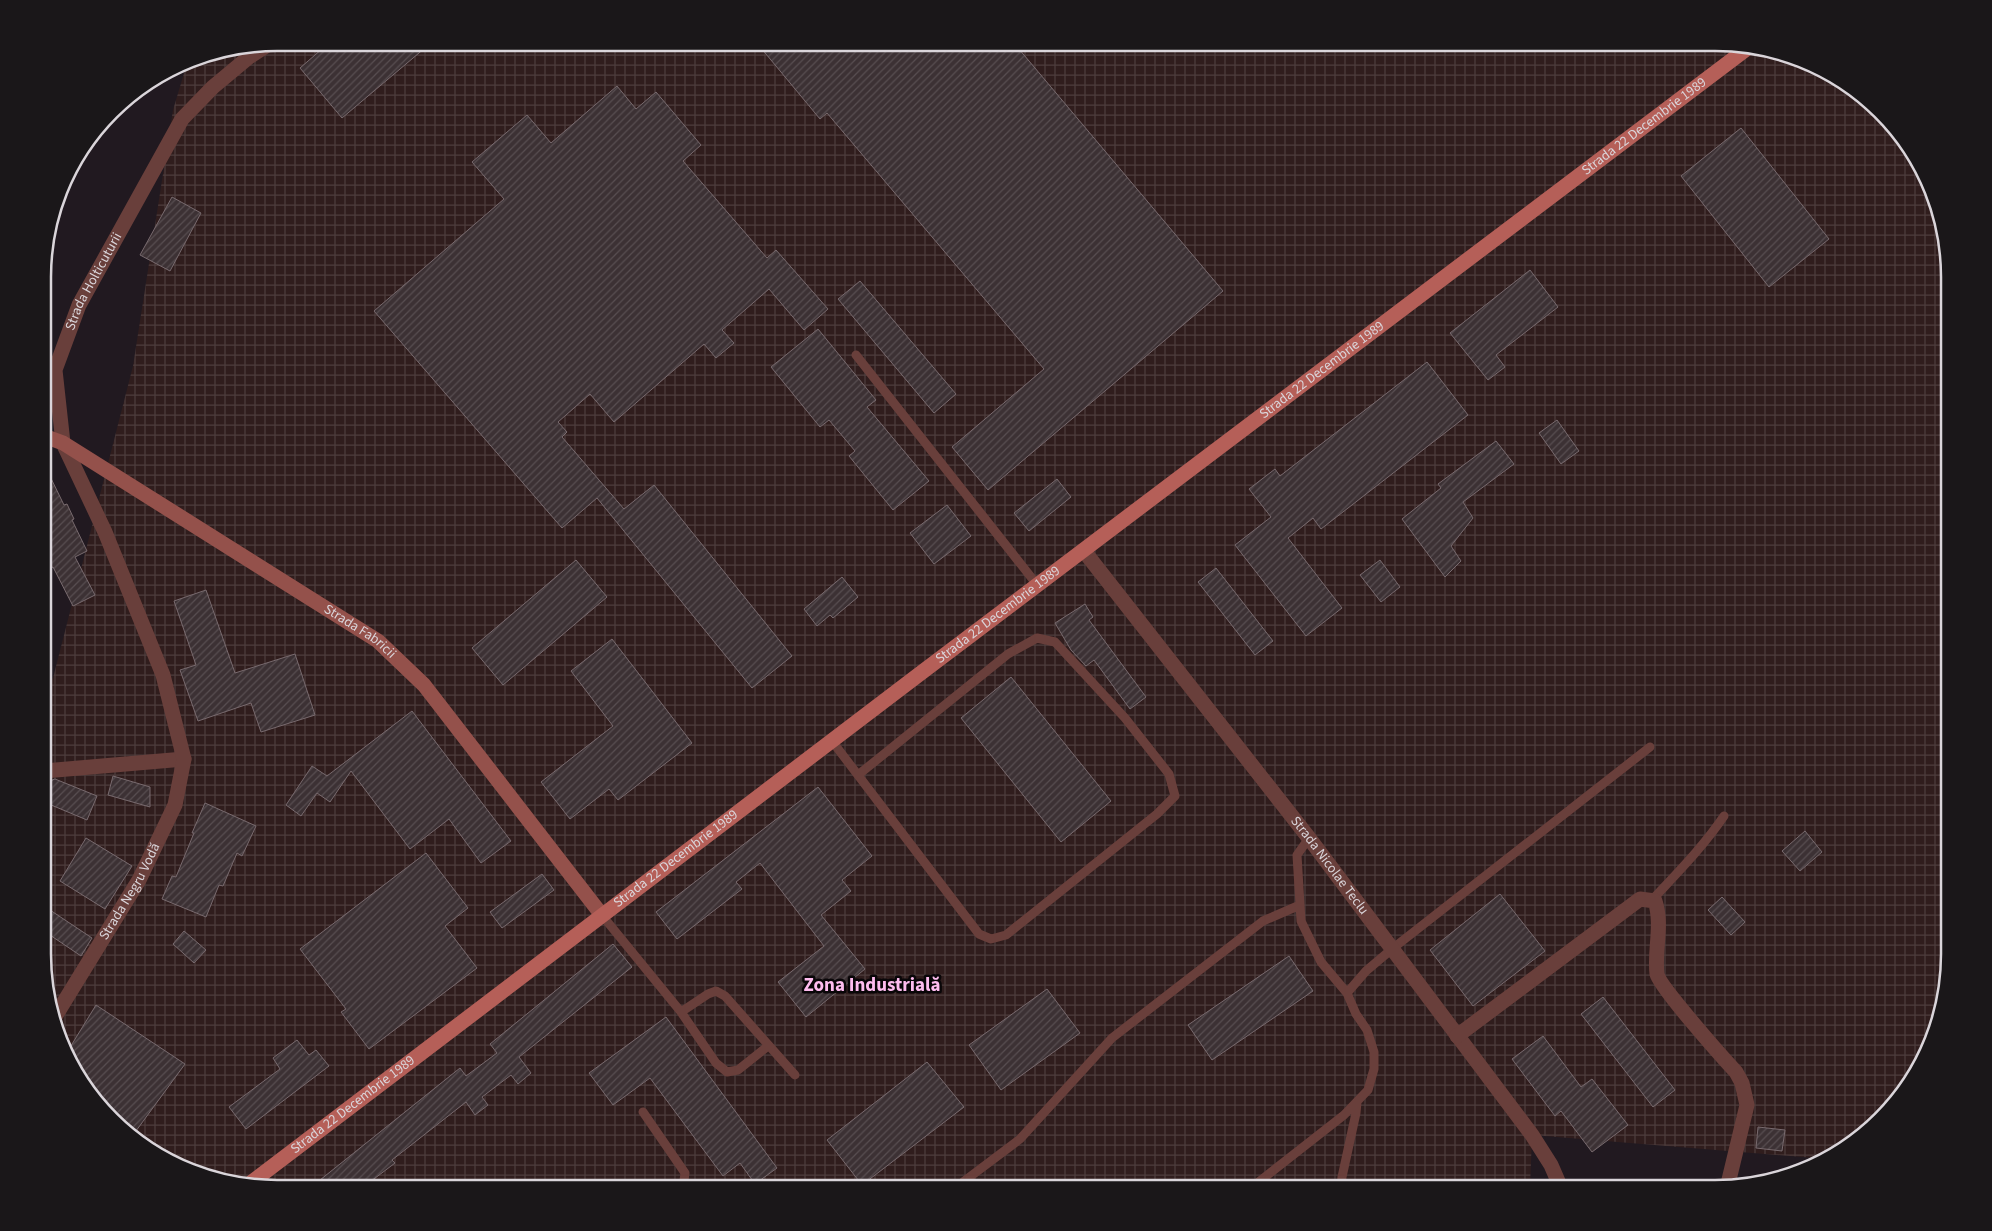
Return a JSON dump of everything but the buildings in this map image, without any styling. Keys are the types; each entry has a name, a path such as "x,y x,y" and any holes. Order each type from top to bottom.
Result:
{"main road":[{"name":"Strada 22 Decembrie 1989","path":"256,1179 601,914 1038,586 1741,53"}],"street":[{"name":"Strada Holticuturii","path":"184,760 163,675 105,532 63,443 55,370 79,305 182,120 213,87 256,52"},
{"name":"Strada Fabricii","path":"51,439 63,443 378,641 424,685 601,914"},
{"name":"Strada Nicolae Teclu","path":"1084,551 1309,838 1532,1135 1551,1164 1558,1180"},
{"path":"51,770 184,760"},
{"name":"Strada Negru Vodă","path":"58,1006 139,880 175,805 184,760"},
{"path":"1457,1036 1640,899 1655,901 1659,918 1657,976 1677,1004 1736,1072 1742,1083 1747,1105 1729,1179"}],"lane":[{"path":"856,355 1038,586"},
{"path":"832,741 978,934 991,939 1006,935 1158,814 1175,796 1169,774 1125,718 1055,642 1037,638 1008,654 858,775"},
{"path":"1346,993 1366,971 1392,949 1650,747"},
{"path":"1652,900 1711,835 1724,816"},
{"path":"1261,1180 1344,1115 1368,1090 1374,1069 1374,1052 1367,1030 1356,1014 1346,993 1321,962 1301,921 1297,855 1309,838"},
{"path":"966,1180 1020,1139 1112,1038 1263,921 1300,905"},
{"path":"601,914 681,1012 716,1063 727,1072 738,1070 768,1046"},
{"path":"681,1012 708,994 716,991 724,996 794,1076"},
{"path":"1342,1180 1357,1102"},
{"path":"642,1112 685,1173 684,1180"}],"shaded area":[{"path":"277,51 1715,51 1745,53 1773,59 1801,68 1828,81 1875,117 1903,152 1911,164 1929,204 1939,247 1941,277 1941,954 1939,984 1933,1012 1924,1040 1911,1067 1875,1114 1840,1142 1812,1158 1532,1135 1530,1180 277,1180 247,1178 219,1172 191,1163 164,1150 128,1124 107,1103 81,1067 68,1040 59,1012 53,984 51,954 51,680 133,366 173,110 185,71 219,59 247,53"}],"district":[{"name":"Zona Industrială","path":"872,985"}]}
